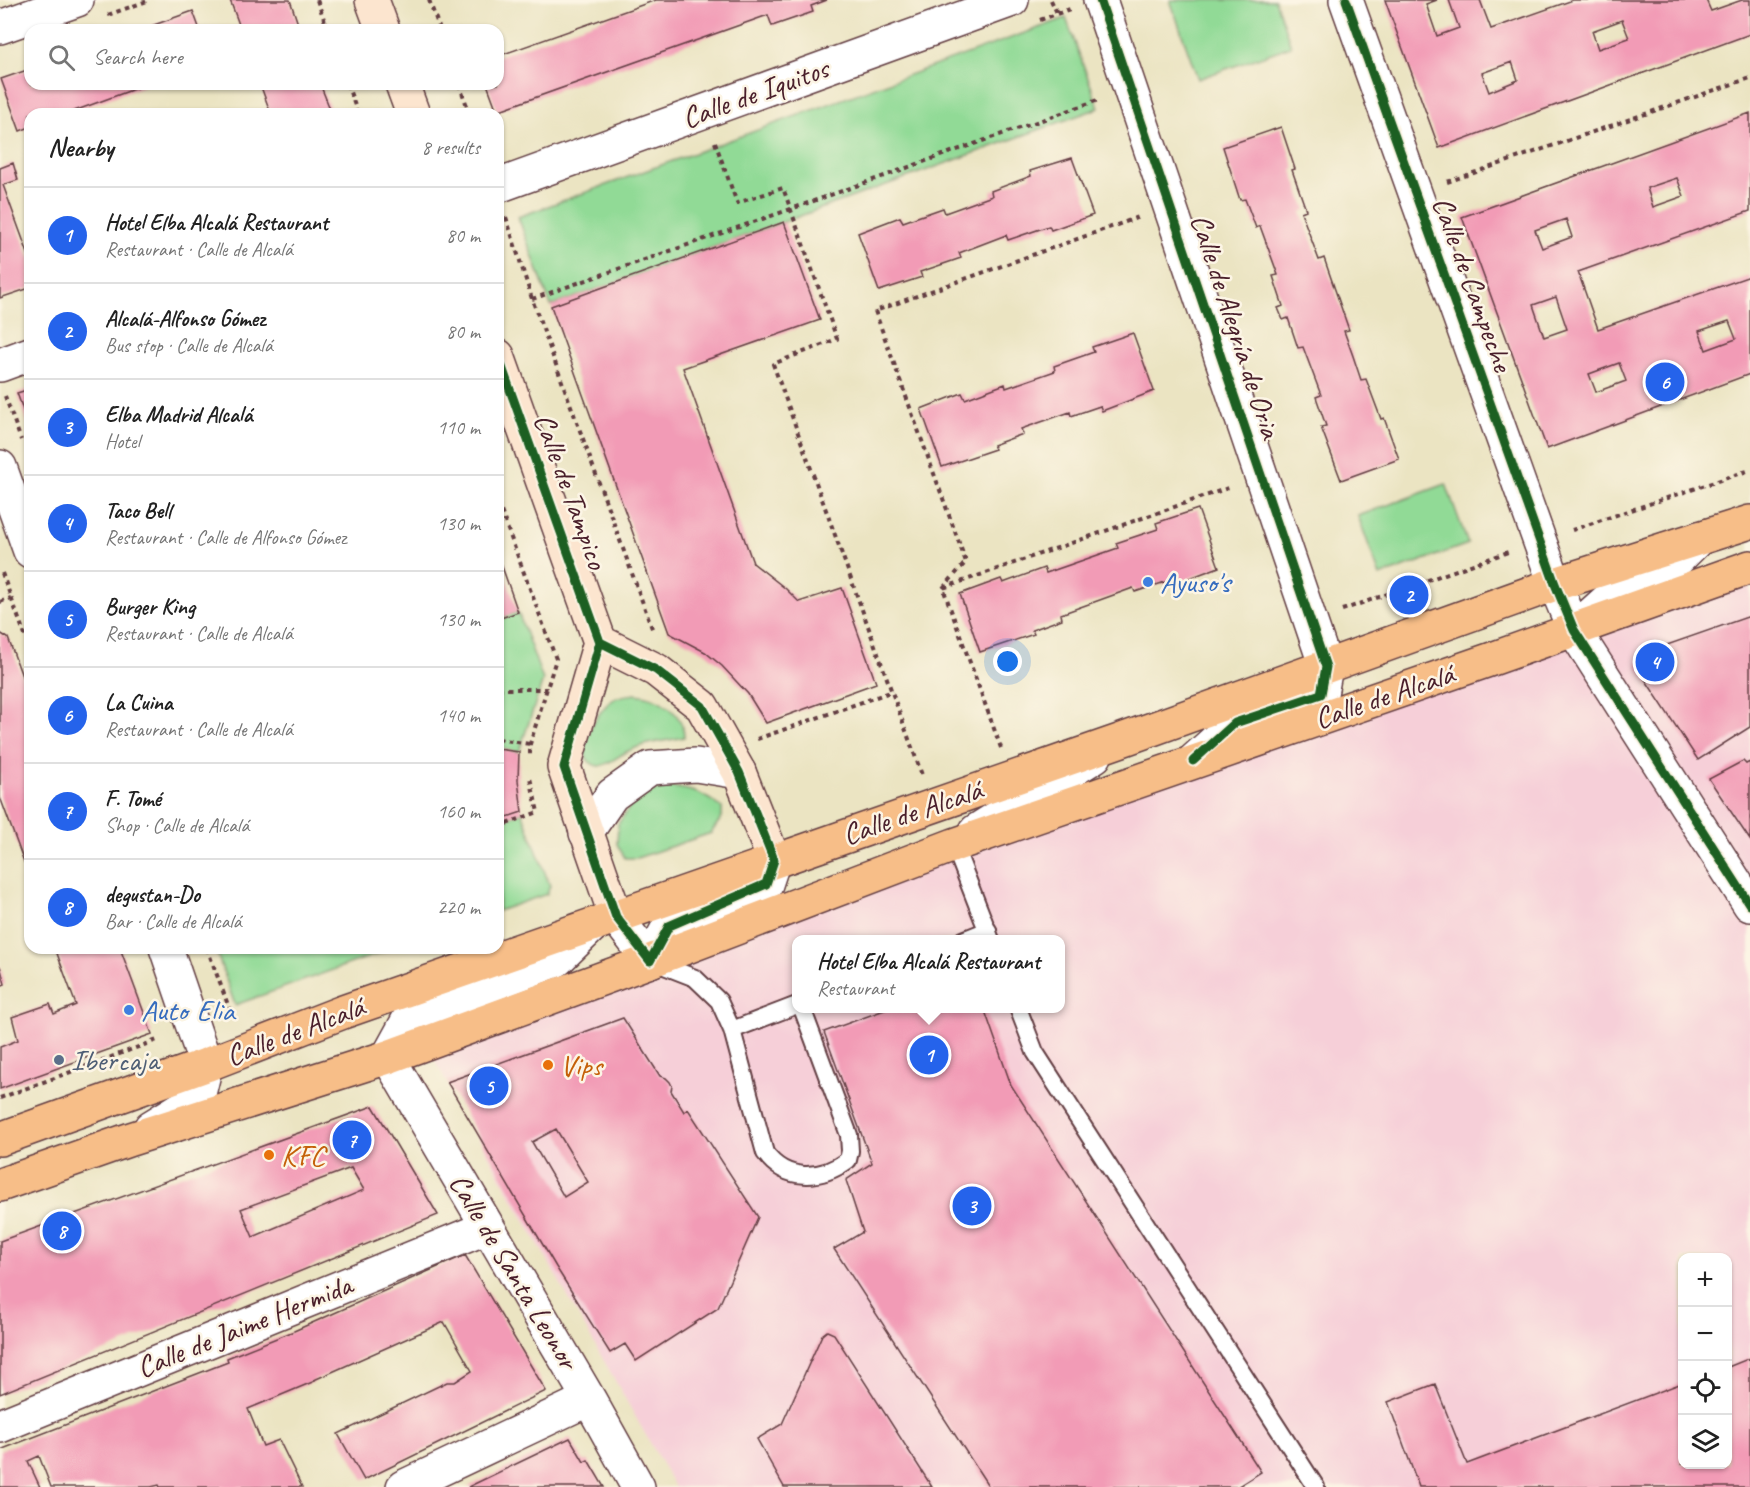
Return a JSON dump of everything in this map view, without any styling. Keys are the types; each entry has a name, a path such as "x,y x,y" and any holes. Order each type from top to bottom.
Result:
{"main road":[{"name":"Calle de Alcalá","path":"0,1139 206,1065 344,1012 1119,741 1555,584 1750,522"},
{"name":"Calle de Alcalá","path":"0,1185 131,1139 388,1057 650,961 954,845 1750,567"}],"street":[{"path":"0,27 77,0"},
{"path":"372,0 380,24"},
{"name":"Calle de Iquitos","path":"504,199 1012,0"},
{"name":"Calle de Alegría de Oria","path":"1100,0 1326,667"},
{"name":"Calle de Campeche","path":"1346,0 1555,584"},
{"path":"404,90 411,108"},
{"name":"Calle de Tampico","path":"504,373 600,642"},
{"path":"0,467 7,506 24,539"},
{"name":"Calle de Alcalá","path":"1574,630 1624,585 1669,568 1700,538"},
{"path":"1555,584 1574,630 1750,905"},
{"path":"600,642 656,669 702,706 739,772 774,860 766,884 669,926 650,961 604,921 586,832 564,767 600,642"},
{"name":"Calle de Alcalá","path":"1193,761 1235,723 1321,694 1326,667"},
{"name":"Calle de Alcalá","path":"954,845 1119,741"},
{"path":"586,832 612,795 650,768 696,765 739,772"},
{"name":"Calle de Alcalá","path":"388,1057 411,1015 557,960 604,921"},
{"path":"131,1139 198,1098 206,1065 168,954"},
{"name":"Calle de Santa Leonor","path":"388,1057 589,1399 638,1487"},
{"name":"Calle de Jaime Hermida","path":"0,1426 488,1227"},
{"path":"403,1487 589,1399"}],"lane":[{"path":"954,845 990,935"},
{"path":"650,961 695,978 719,1001 732,1030 765,1153 772,1163 793,1173 812,1176 834,1171 848,1160 850,1151 849,1135 804,1013"},
{"path":"732,1030 792,1007"},
{"path":"1020,1013 1035,1052 1316,1487"}],"path":[{"path":"317,0 326,24"},
{"path":"429,0 438,24"},
{"path":"1051,0 1057,13"},
{"path":"1443,184 1750,78"},
{"path":"532,298 1131,88"},
{"path":"349,90 356,108"},
{"path":"461,90 468,108"},
{"path":"714,138 737,203 783,188 837,339 773,364 923,774 913,778"},
{"path":"943,588 966,562 875,311 1170,205"},
{"path":"504,209 532,298 656,638"},
{"path":"12,361 13,383 5,391 5,400 22,441"},
{"path":"943,588 1260,477"},
{"path":"504,519 543,626"},
{"path":"0,566 24,633"},
{"path":"943,588 1011,778"},
{"path":"0,602 11,598"},
{"path":"504,689 548,689"},
{"path":"757,739 892,690"},
{"path":"752,729 760,746"},
{"path":"504,740 530,744"},
{"path":"0,1098 231,1013 209,954"}],"shaded area":[{"path":"1750,567 1750,1487 675,1487 429,1050"}],"green space":[{"path":"1170,0 1275,0 1291,46 1198,79"},
{"path":"1066,18 1099,108 551,306 518,217"},
{"path":"1446,484 1468,544 1380,576 1358,516"},
{"path":"518,612 543,680 519,752 504,750 504,617"},
{"path":"636,694 653,698 669,707 680,720 684,737 640,746 601,766 589,761 585,754 585,744 588,733 600,712 616,698"},
{"path":"670,787 698,793 709,799 722,808 722,817 711,833 637,858 625,858 617,844 618,824 633,802 651,791"},
{"path":"522,812 550,886 547,894 504,909 504,818"},
{"path":"217,954 377,954 235,1005"}],"building":[{"path":"230,0 290,0 298,24 239,24"},
{"path":"656,0 827,0 811,6 813,12 772,26 768,15 504,109 496,108 489,90 504,90 504,54"},
{"path":"1385,0 1437,0 1426,4 1437,36 1459,28 1449,0 1480,0 1491,29 1573,0 1706,0 1711,11 1742,0 1750,0 1750,34 1439,148","holes":["1622,20 1629,38 1598,49 1592,31","1512,62 1518,80 1489,92 1482,73"]},
{"path":"193,11 198,24 157,24"},
{"path":"24,71 24,90 132,90 82,108 24,108 24,129 20,131 1,79"},
{"path":"262,90 322,90 330,108 269,108"},
{"path":"1750,113 1750,211 1578,272 1598,329 1750,276 1750,374 1547,449 1462,217","holes":["1677,178 1684,196 1653,207 1647,188","1566,219 1572,237 1542,248 1535,230","1556,297 1567,329 1544,337 1533,305","1729,321 1736,339 1706,350 1699,331","1619,363 1626,381 1596,392 1589,374"]},
{"path":"1281,127 1295,169 1292,170 1306,210 1301,212 1319,260 1324,258 1349,330 1344,331 1361,380 1366,379 1399,459 1341,480 1321,427 1326,426 1316,397 1321,395 1303,347 1298,348 1288,318 1283,320 1278,308 1283,306 1273,276 1278,275 1260,226 1256,228 1245,199 1240,200 1223,147"},
{"path":"1072,158 1093,215 1051,230 1049,226 1008,240 1006,235 959,253 961,258 920,272 922,277 879,291 858,233 900,217 903,222 943,208 945,213 992,196 991,191 1031,176 1030,171"},
{"path":"13,163 18,180 3,185 24,243 24,290 0,298 0,168"},
{"path":"784,222 820,320 683,368 753,563 799,602 842,588 876,683 766,723 748,694 722,666 705,652 669,633 551,306"},
{"path":"1133,333 1154,391 1102,411 1100,406 1071,416 1070,412 1021,429 1023,434 993,445 995,449 942,467 921,409 962,393 965,399 1005,384 1006,388 1055,371 1054,366 1094,352 1092,347"},
{"path":"24,391 24,412 17,393"},
{"path":"1198,509 1219,567 1166,587 1165,582 1135,592 1133,588 1061,614 1062,619 1032,630 1034,634 980,652 960,594 1001,579 1003,583 1044,568 1046,573 1118,548 1116,543 1158,529 1156,523"},
{"path":"504,572 518,612 504,617"},
{"path":"1750,616 1750,727 1698,760 1637,667 1641,654"},
{"path":"0,633 8,638 24,682 24,862 0,797"},
{"path":"504,750 519,752 518,780 522,812 504,818"},
{"path":"1743,761 1746,764 1750,762 1750,840 1709,779"},
{"path":"57,954 122,954 152,1034 0,1089 0,1047 18,1040 12,1017 50,1004 54,1014 76,1005"},
{"path":"0,966 5,984 0,986"},
{"path":"876,1013 986,1013 1011,1085 1261,1472 1237,1487 989,1487 834,1249 863,1232 846,1180 872,1163 824,1032"},
{"path":"623,1018 660,1076 670,1082 671,1091 684,1112 688,1109 758,1217 718,1308 636,1361 625,1344 610,1353 556,1267 447,1082","holes":["556,1129 588,1182 564,1197 532,1142"]},
{"path":"373,1106 438,1215 0,1394 0,1241","holes":["351,1168 364,1190 253,1237 241,1209"]},
{"path":"465,1255 546,1391 364,1480 338,1434 447,1382 455,1382 472,1371 444,1322 248,1409 263,1446 279,1440 302,1487 160,1487 159,1485 151,1487 51,1487 39,1456 28,1461 40,1487 0,1487 0,1450 228,1362 227,1358 294,1331"},
{"path":"827,1331 834,1334 932,1487 784,1487 757,1439 782,1424 822,1335"},
{"path":"1750,1358 1750,1487 1419,1487 1388,1402 1435,1384 1467,1464 1678,1385 1678,1469 1732,1469 1732,1365"},
{"path":"570,1438 584,1462 588,1460 604,1487 468,1487"}],"cycle path":[{"path":"1100,0 1326,667 1321,694 1235,723 1193,761"},
{"path":"1346,0 1555,584 1574,630 1750,905"},
{"path":"504,373 600,642"},
{"path":"600,642 656,670 702,706 739,772 774,860 766,884 669,926 650,961 616,917 564,767 600,642"}],"place":[{"name":"La Cuina","path":"1665,382"},
{"name":"Ayuso's","path":"1148,582"},
{"name":"Alcalá-Alfonso Gómez","path":"1409,595"},
{"name":"Taco Bell","path":"1655,662"},
{"name":"Auto Elia","path":"129,1010"},
{"name":"Hotel Elba Alcalá Restaurant","path":"929,1055"},
{"name":"Ibercaja","path":"59,1060"},
{"name":"Vips","path":"548,1065"},
{"name":"Burger King","path":"489,1086"},
{"name":"F. Tomé","path":"352,1140"},
{"name":"KFC","path":"269,1155"},
{"name":"Elba Madrid Alcalá","path":"972,1206"},
{"name":"degustan-Do","path":"62,1231"}]}
